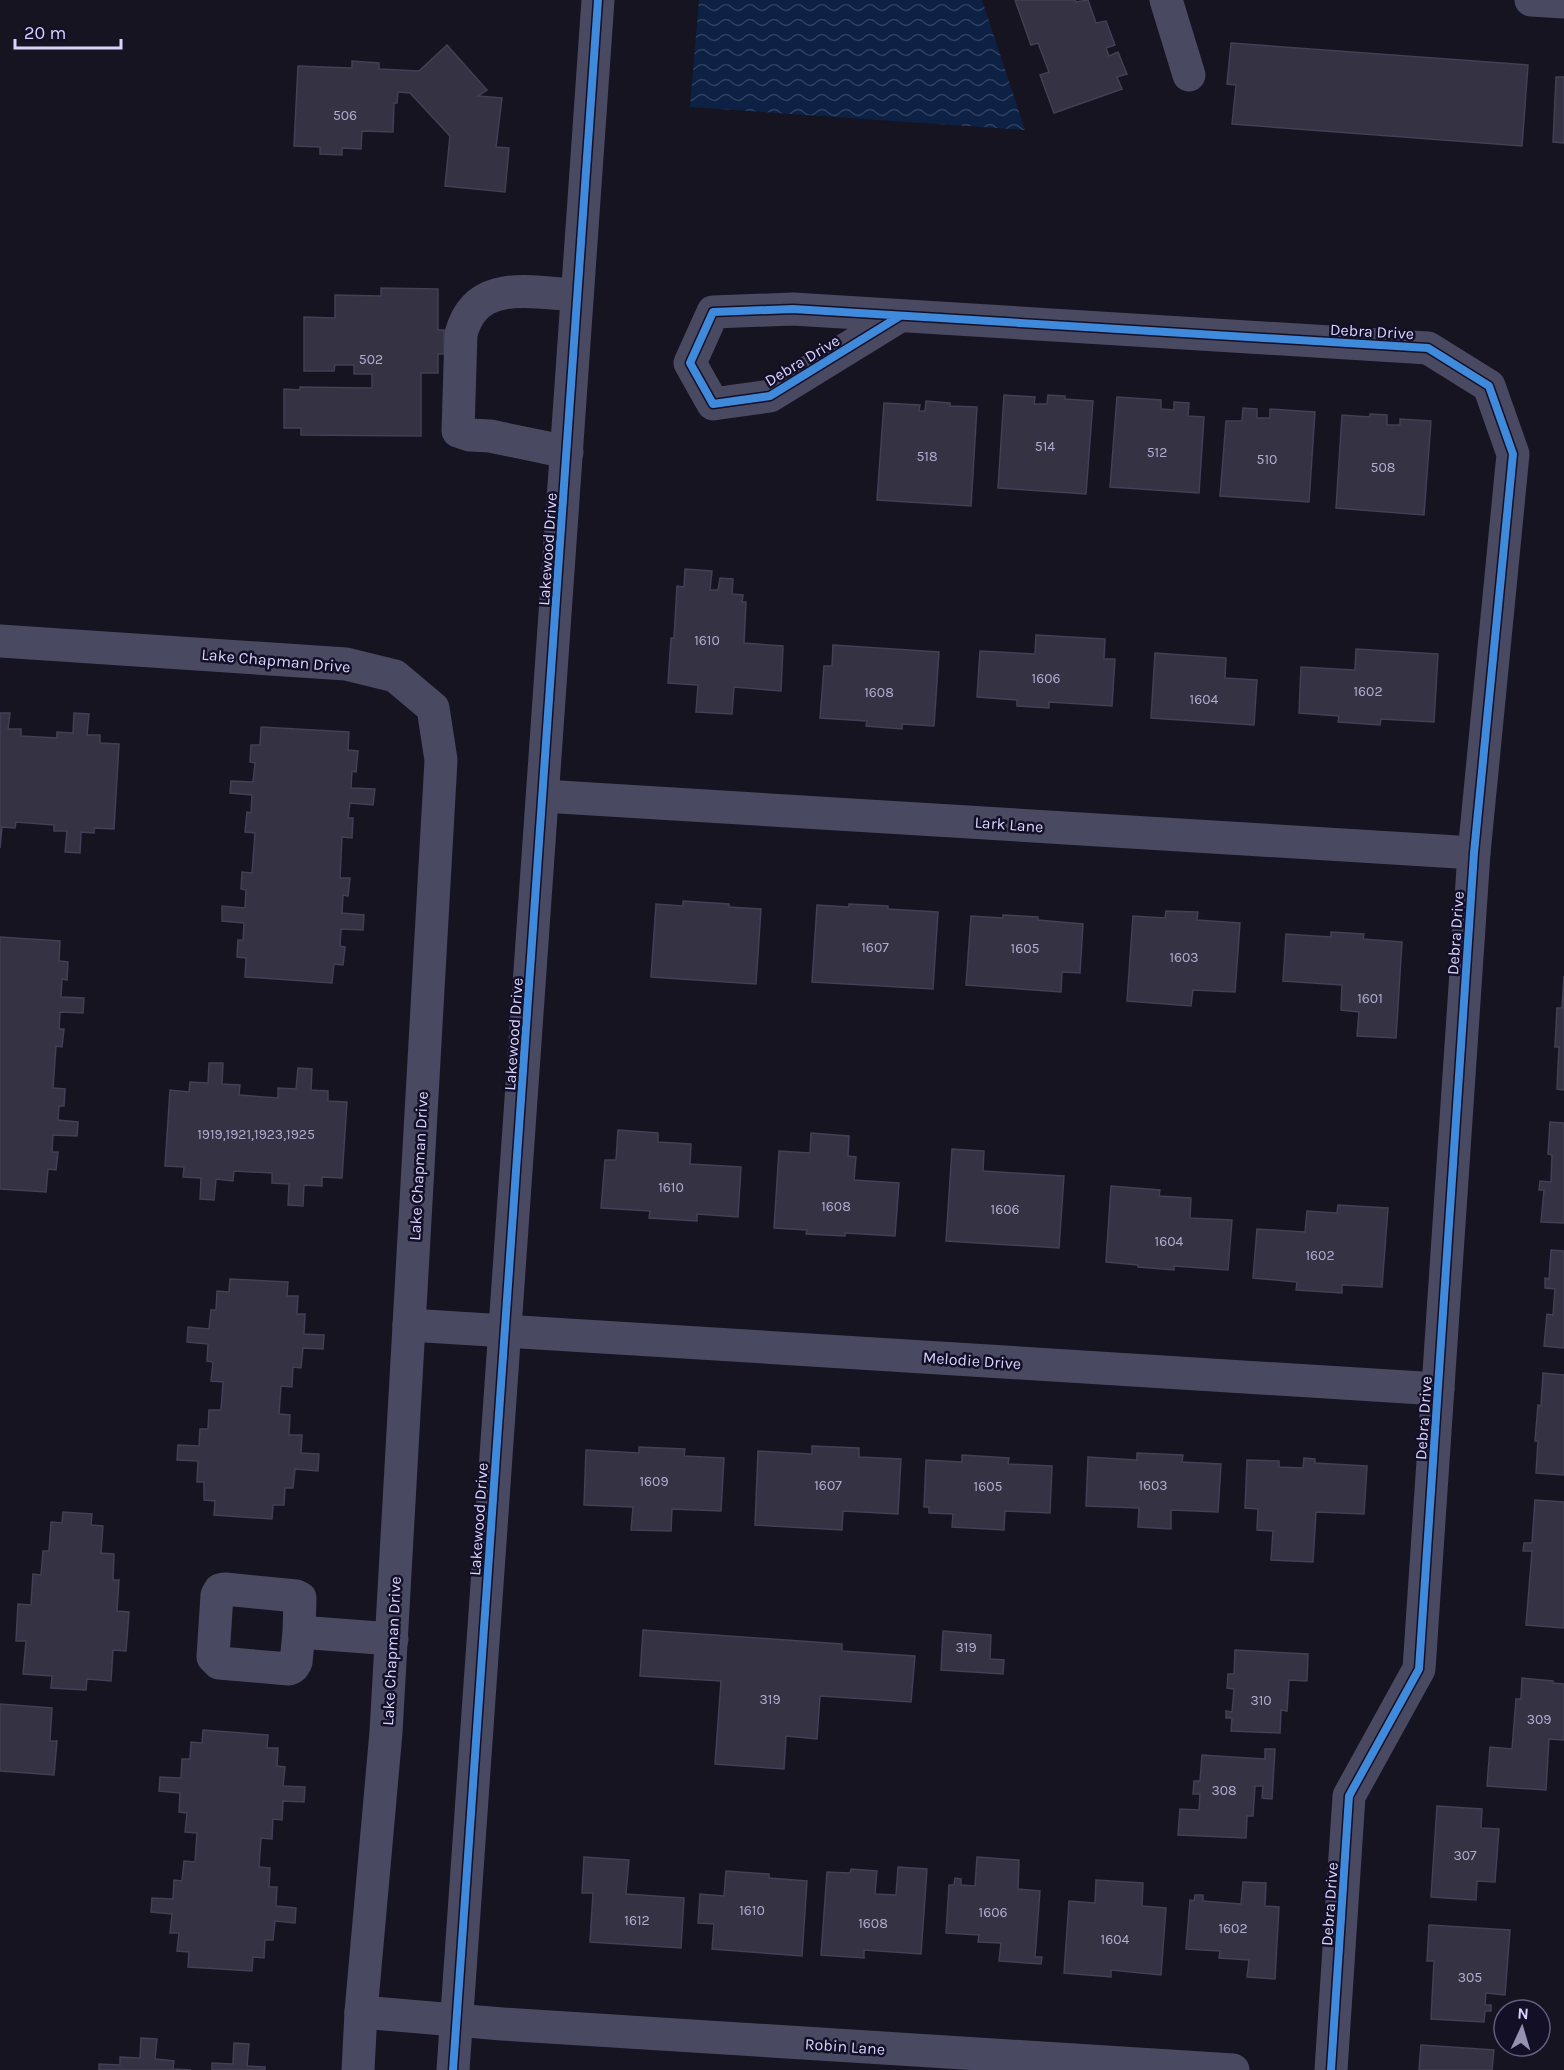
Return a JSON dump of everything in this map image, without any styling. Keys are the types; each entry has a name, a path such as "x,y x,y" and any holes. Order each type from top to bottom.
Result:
{"street":[{"name":"Lakewood Drive","path":"453,2070 598,0"},
{"path":"1166,0 1189,75"},
{"path":"1531,0 1564,2"},
{"path":"567,452 458,431 461,334 464,320 481,300 505,291 577,295"},
{"name":"Debra Drive","path":"900,316 770,396 713,404 690,363 713,312 793,309 1428,348 1489,386 1513,454 1474,853 1419,1669 1349,1796 1331,2070"},
{"name":"Lake Chapman Drive","path":"0,641 346,664 394,675 434,708 441,760 392,1639 358,2070"},
{"name":"Lark Lane","path":"543,796 1474,853"},
{"name":"Melodie Drive","path":"409,1325 1438,1389"},
{"path":"299,1632 392,1639"},
{"name":"Robin Lane","path":"361,2012 457,2021 1233,2070"}],"water":[{"path":"699,0 982,0 1025,130 690,107"}],"building":[{"path":"1015,0 1075,0 1076,2 1088,0 1096,23 1106,21 1115,45 1106,48 1109,56 1118,52 1127,74 1117,77 1122,89 1054,113 1040,75 1049,72 1038,43 1031,45"},
{"path":"1231,43 1528,65 1522,146 1232,124 1236,85 1227,84"},
{"path":"447,45 487,90 478,96 502,98 496,147 509,148 505,192 445,186 450,136 410,93 398,92 397,103 394,103 393,132 362,131 361,149 342,148 342,155 320,154 320,147 294,146 298,66 352,68 352,61 379,63 379,69 419,71"},
{"path":"1556,77 1564,77 1564,143 1553,142"},
{"path":"381,288 438,289 438,330 444,330 444,354 438,354 438,373 421,373 421,436 301,435 301,428 284,428 284,389 300,390 300,387 372,388 372,374 354,374 354,365 335,365 334,371 304,371 304,317 335,318 335,295 381,296"},
{"path":"1004,395 1035,397 1034,404 1047,404 1048,395 1093,401 1086,494 998,488"},
{"path":"1117,397 1161,400 1161,409 1174,410 1174,402 1189,403 1188,416 1204,417 1199,493 1110,487"},
{"path":"926,401 950,403 950,406 977,407 971,506 877,500 884,403 920,405 919,411 925,411"},
{"path":"1243,408 1257,409 1257,418 1270,418 1270,409 1315,412 1309,502 1220,496 1226,421 1242,421"},
{"path":"1370,414 1387,415 1387,425 1400,425 1400,419 1431,421 1424,515 1336,508 1342,415 1370,417"},
{"path":"685,569 712,571 710,590 718,590 720,578 733,579 732,594 743,595 742,602 746,602 744,643 783,646 781,691 734,687 732,714 696,712 698,685 668,683 671,638 674,638 677,586 684,587"},
{"path":"1036,635 1105,639 1104,659 1115,659 1112,706 1049,702 1049,708 1017,706 1017,700 977,697 980,651 1035,654"},
{"path":"833,645 939,652 934,726 902,724 902,729 866,726 867,721 820,718 824,666 832,666"},
{"path":"1356,649 1438,654 1434,722 1381,719 1380,725 1338,722 1339,716 1299,713 1301,667 1355,670"},
{"path":"1155,653 1226,658 1225,678 1257,680 1254,725 1151,718"},
{"path":"0,713 10,713 8,729 21,729 21,736 57,738 57,732 73,733 74,713 89,714 87,735 100,735 100,743 119,744 114,829 94,828 94,833 81,832 80,853 65,852 67,831 54,831 54,825 16,822 15,828 2,827 0,848"},
{"path":"261,727 349,732 348,750 358,751 356,772 352,771 351,788 375,789 373,805 350,803 348,818 353,818 352,838 342,837 340,878 350,878 348,896 343,895 342,913 364,915 363,930 341,929 340,946 345,947 343,965 334,964 332,983 245,977 246,958 237,957 238,940 243,940 244,923 222,921 222,906 245,908 246,890 241,889 242,872 252,873 255,833 245,832 247,812 251,813 252,795 230,793 231,781 253,782 255,763 250,762 251,745 260,745"},
{"path":"683,901 761,909 756,984 651,977 656,904 683,906"},
{"path":"849,904 938,912 933,989 812,982 817,905 849,907"},
{"path":"1166,911 1198,912 1197,920 1240,923 1235,992 1193,990 1191,1006 1127,1001 1133,916 1165,918"},
{"path":"1003,915 1038,917 1038,920 1083,924 1080,973 1062,972 1061,992 966,985 971,916 1003,918"},
{"path":"1331,932 1364,934 1363,939 1402,942 1396,1038 1357,1036 1359,1012 1341,1010 1342,985 1283,981 1286,934 1331,937"},
{"path":"0,937 60,941 59,961 68,962 67,980 62,979 61,997 84,998 83,1013 60,1012 59,1029 64,1029 62,1047 56,1046 53,1088 65,1089 64,1106 59,1106 58,1120 78,1122 77,1136 53,1135 52,1152 58,1152 56,1170 48,1169 46,1192 0,1189"},
{"path":"1564,976 1564,1090 1557,1089 1559,1047 1555,1047 1557,1008 1562,1008"},
{"path":"209,1063 223,1063 222,1084 240,1085 239,1095 278,1098 278,1088 296,1089 298,1068 312,1069 311,1090 328,1091 328,1101 347,1102 342,1178 322,1177 322,1186 304,1185 303,1206 288,1205 289,1184 272,1183 272,1173 234,1171 233,1181 216,1179 214,1200 200,1199 201,1178 183,1177 184,1167 165,1166 170,1090 189,1092 190,1082 208,1083"},
{"path":"1550,1122 1564,1123 1564,1223 1541,1222 1544,1190 1539,1190 1540,1181 1551,1182 1552,1155 1548,1154"},
{"path":"618,1130 658,1133 658,1142 691,1144 690,1164 741,1167 738,1217 697,1214 697,1221 649,1218 650,1211 601,1208 605,1160 616,1160"},
{"path":"811,1133 849,1136 848,1156 856,1157 854,1180 899,1183 895,1236 845,1233 845,1236 806,1234 807,1230 774,1228 779,1151 810,1153"},
{"path":"952,1149 984,1151 983,1171 1064,1176 1059,1248 946,1241"},
{"path":"1111,1186 1160,1190 1159,1196 1191,1198 1190,1218 1232,1220 1228,1270 1174,1266 1174,1270 1106,1262"},
{"path":"1338,1205 1388,1208 1382,1287 1342,1285 1342,1293 1296,1290 1297,1282 1253,1278 1257,1229 1305,1232 1307,1211 1337,1213"},
{"path":"1551,1250 1564,1251 1564,1348 1544,1346 1547,1314 1553,1315 1555,1289 1545,1288 1545,1278 1549,1279"},
{"path":"230,1279 288,1282 287,1296 298,1296 297,1314 305,1314 304,1334 324,1335 323,1349 303,1348 301,1368 293,1367 292,1387 281,1386 279,1414 290,1415 289,1435 302,1435 301,1453 319,1454 318,1471 295,1469 293,1488 285,1488 284,1505 273,1505 272,1519 214,1515 215,1501 204,1500 204,1482 197,1482 198,1461 177,1460 178,1445 199,1446 200,1429 208,1429 209,1410 221,1410 223,1382 211,1381 213,1362 207,1361 208,1344 187,1342 188,1327 209,1329 211,1310 216,1310 217,1291 229,1292"},
{"path":"1543,1373 1564,1375 1564,1475 1536,1473 1538,1441 1535,1441 1538,1405 1541,1406"},
{"path":"812,1446 859,1448 859,1457 901,1459 898,1514 843,1511 842,1530 755,1525 758,1451 812,1454"},
{"path":"639,1447 685,1449 684,1456 724,1458 721,1511 672,1509 671,1531 631,1530 633,1507 584,1505 586,1450 639,1453"},
{"path":"1137,1453 1183,1455 1182,1462 1221,1464 1218,1512 1171,1510 1171,1529 1138,1527 1139,1508 1086,1506 1088,1457 1137,1460"},
{"path":"962,1455 1009,1458 1008,1464 1052,1466 1050,1513 1005,1511 1004,1530 952,1527 953,1514 929,1513 929,1507 924,1507 926,1460 962,1462"},
{"path":"1304,1458 1315,1459 1315,1463 1367,1466 1364,1514 1316,1512 1313,1562 1271,1560 1273,1531 1257,1530 1258,1509 1245,1508 1247,1460 1279,1461 1279,1467 1303,1468"},
{"path":"1535,1500 1564,1502 1564,1628 1526,1625 1532,1551 1523,1551 1524,1543 1532,1543"},
{"path":"63,1512 92,1514 91,1525 103,1526 101,1553 114,1554 113,1580 119,1580 117,1611 129,1612 126,1651 113,1650 111,1681 87,1679 86,1690 51,1688 52,1676 23,1674 26,1641 16,1641 18,1604 31,1605 33,1574 41,1575 43,1551 49,1551 51,1522 62,1523"},
{"path":"643,1630 842,1644 842,1651 915,1656 911,1702 820,1696 817,1739 786,1736 784,1769 715,1764 721,1681 640,1676"},
{"path":"943,1631 991,1635 990,1659 1004,1660 1003,1674 941,1670"},
{"path":"1235,1650 1308,1654 1307,1681 1289,1680 1287,1711 1281,1710 1280,1733 1231,1731 1232,1718 1226,1718 1226,1711 1232,1712 1234,1689 1227,1688 1228,1674 1234,1674"},
{"path":"1522,1678 1564,1684 1564,1740 1549,1739 1546,1790 1487,1786 1490,1747 1512,1749 1516,1699 1521,1699"},
{"path":"0,1704 52,1708 50,1741 57,1741 54,1775 0,1771"},
{"path":"203,1730 268,1735 267,1748 278,1748 277,1766 285,1767 283,1786 305,1787 304,1802 283,1801 282,1820 273,1819 272,1839 261,1838 259,1867 270,1868 269,1887 277,1887 276,1906 296,1908 295,1923 275,1921 273,1940 265,1940 264,1958 253,1957 252,1971 188,1967 189,1952 177,1951 179,1933 170,1933 172,1914 151,1912 152,1898 173,1899 174,1880 182,1881 184,1861 195,1862 197,1833 185,1832 187,1813 179,1812 180,1793 159,1791 160,1777 181,1778 182,1759 190,1759 191,1742 202,1743"},
{"path":"1265,1749 1275,1749 1272,1799 1262,1798 1263,1786 1255,1786 1253,1816 1247,1816 1246,1838 1178,1835 1180,1809 1199,1810 1200,1794 1193,1794 1194,1781 1200,1781 1202,1755 1265,1759"},
{"path":"1437,1806 1482,1809 1481,1828 1499,1829 1495,1882 1477,1881 1476,1900 1431,1897"},
{"path":"584,1857 629,1860 626,1894 684,1898 681,1948 590,1942 593,1893 582,1893"},
{"path":"977,1857 1019,1860 1018,1889 1040,1891 1035,1957 1042,1957 1041,1964 999,1961 1001,1943 978,1942 979,1935 946,1933 949,1885 954,1885 955,1878 961,1879 961,1885 975,1886"},
{"path":"898,1867 927,1869 921,1954 864,1950 864,1958 821,1955 827,1872 850,1873 851,1869 877,1871 875,1894 896,1895"},
{"path":"726,1871 769,1874 769,1878 807,1881 802,1956 712,1949 714,1924 698,1923 700,1894 724,1896"},
{"path":"1096,1880 1143,1883 1142,1906 1166,1908 1161,1975 1111,1970 1111,1977 1064,1973 1069,1901 1095,1903"},
{"path":"1243,1882 1266,1883 1265,1906 1279,1907 1275,1979 1247,1977 1249,1960 1219,1958 1220,1951 1186,1949 1190,1900 1194,1901 1195,1895 1203,1895 1203,1901 1241,1904"},
{"path":"1429,1925 1510,1930 1505,1995 1486,1993 1485,2005 1491,2005 1491,2011 1485,2011 1484,2022 1431,2019 1434,1961 1427,1961"},
{"path":"141,2038 157,2039 155,2059 174,2061 173,2069 191,2070 99,2070 99,2064 120,2065 120,2057 140,2058"},
{"path":"234,2043 249,2044 247,2066 265,2067 265,2070 212,2070 212,2063 233,2064"},
{"path":"1421,2045 1492,2050 1492,2070 1419,2070"}],"cycle path":[{"path":"453,2070 598,0"},
{"path":"900,316 770,396 713,404 690,363 713,312 793,309 1428,348 1489,386 1513,454 1474,853 1419,1669 1349,1796 1331,2070"}]}
